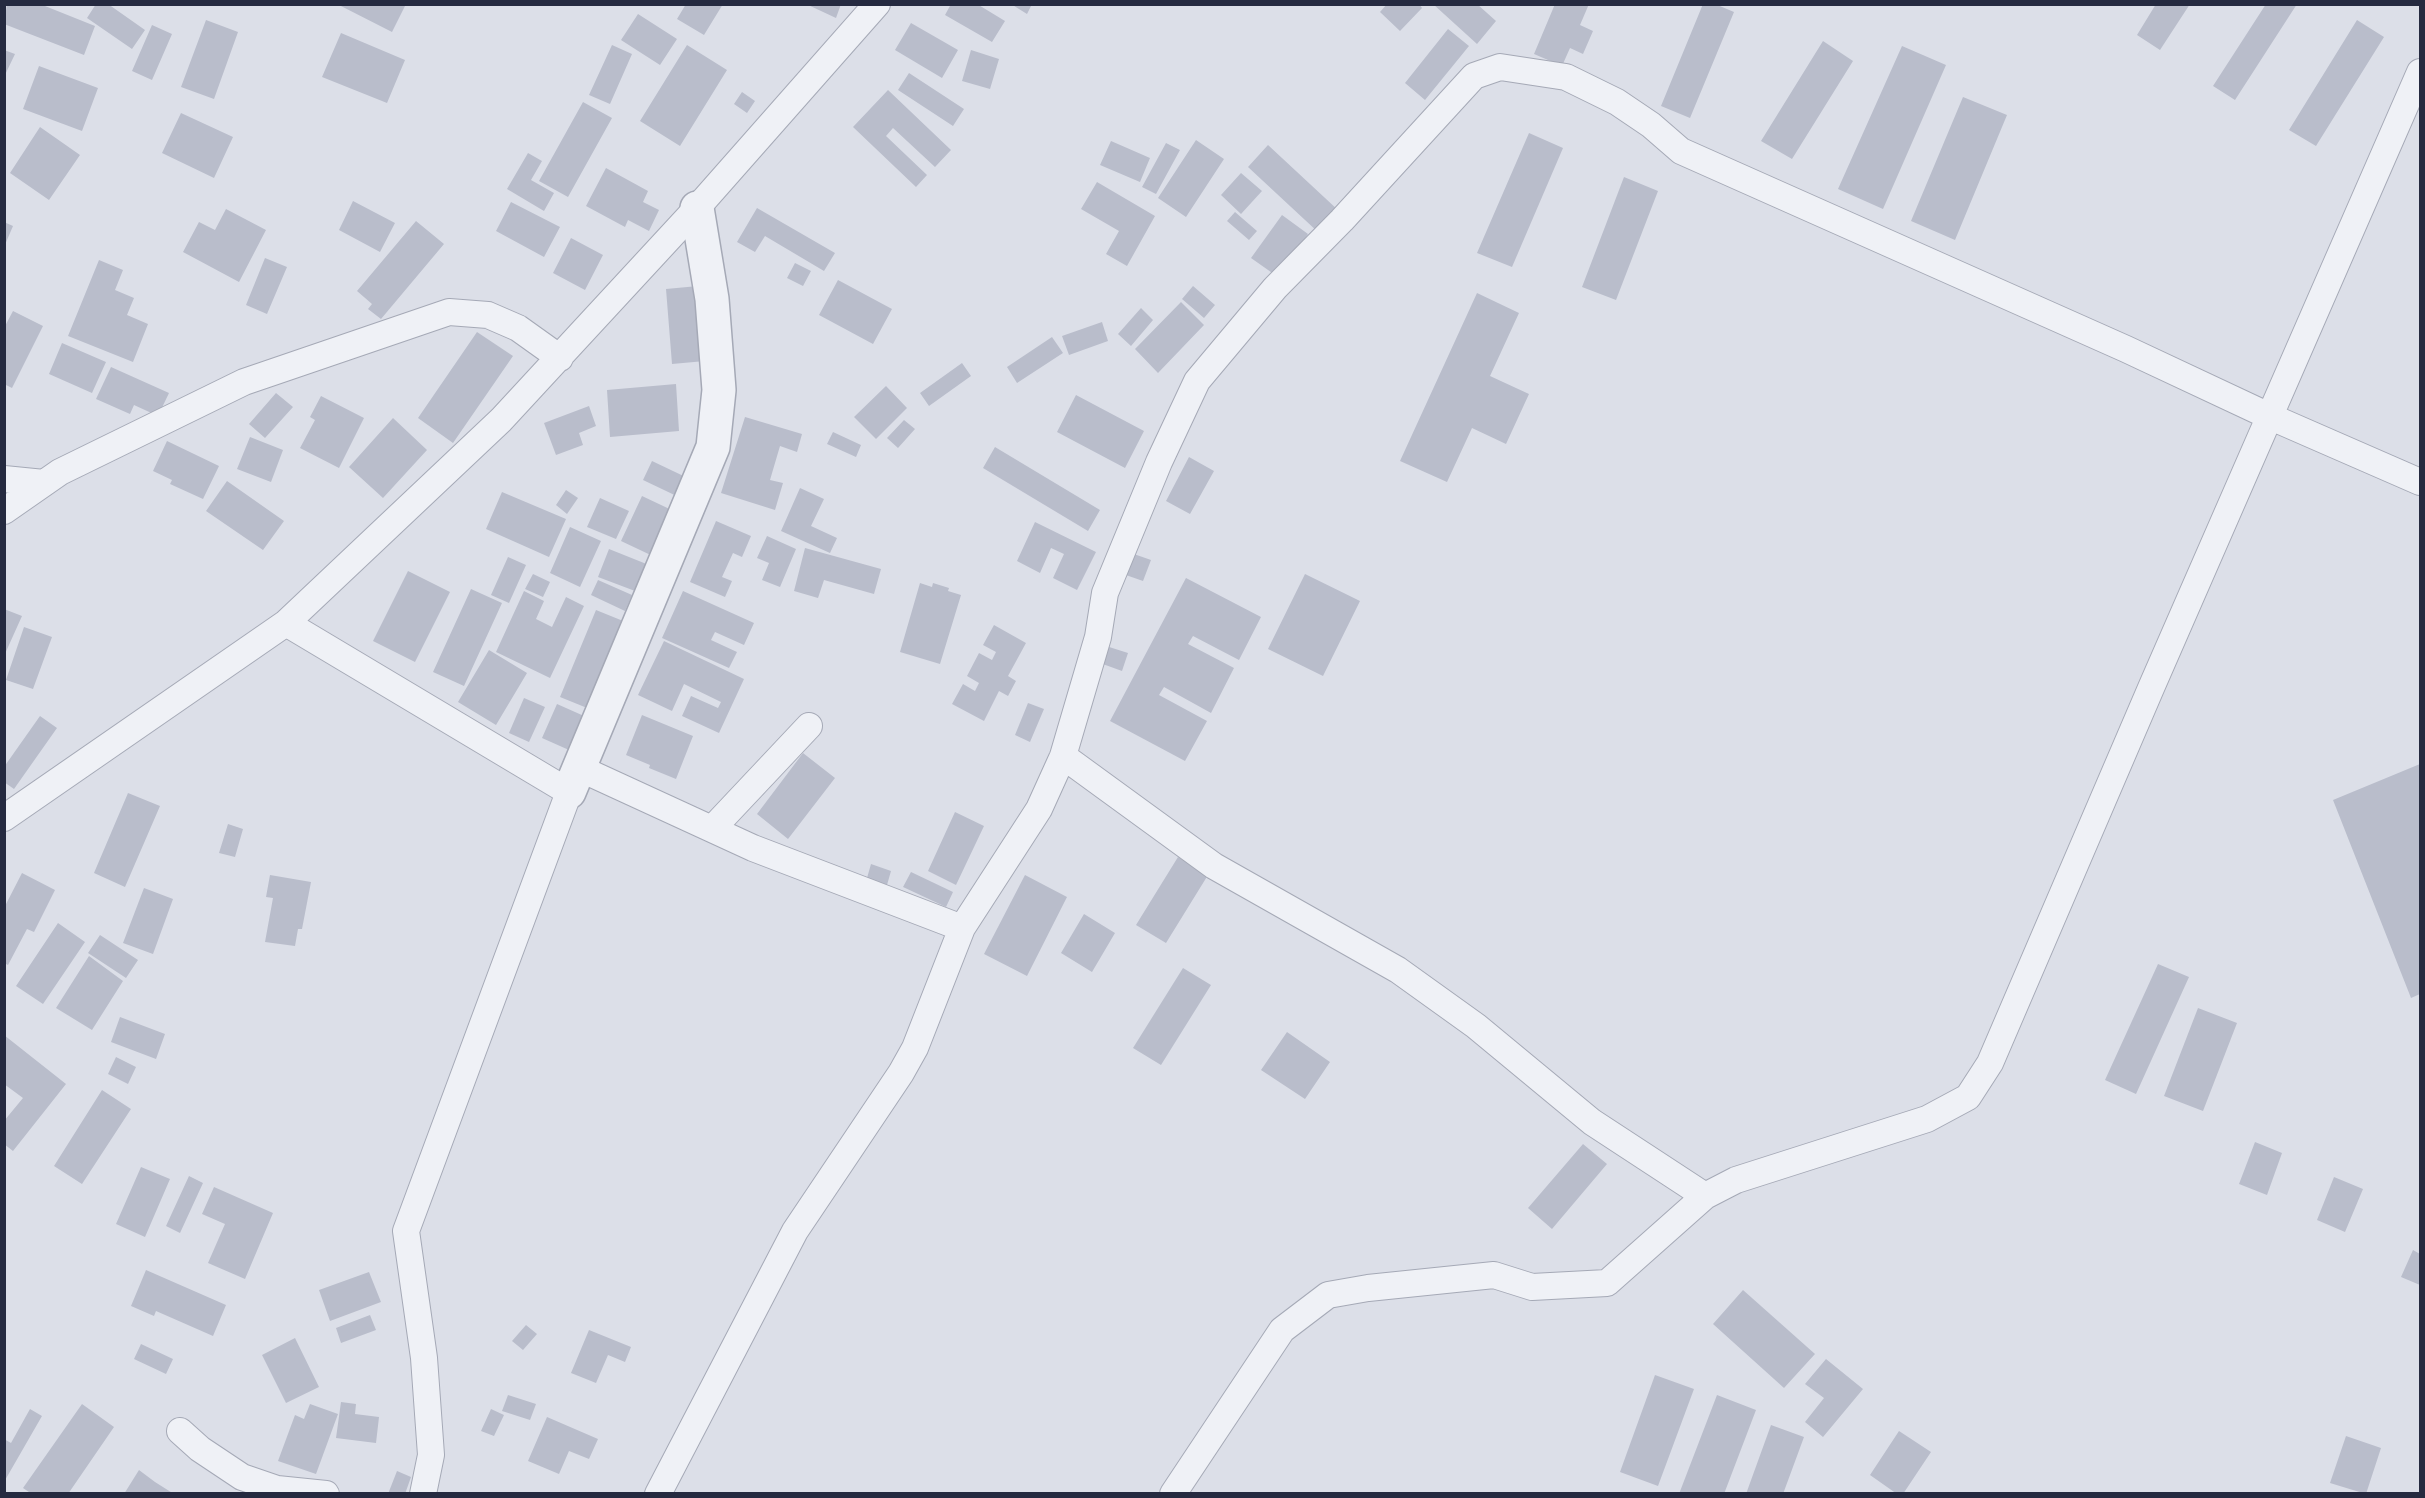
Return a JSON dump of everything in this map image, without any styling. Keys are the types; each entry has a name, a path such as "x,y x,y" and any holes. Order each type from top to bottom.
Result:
{"street":[{"path":"4,818 286,623 501,420 696,208 877,4"},
{"path":"658,1494 795,1231 901,1073 915,1048 962,928 1039,809 1062,756 1098,637 1105,593 1159,462 1197,381 1275,288 1342,220 1474,76 1500,67 1566,77 1617,102 1651,125 1681,151 2126,349 2271,417 2421,482"},
{"path":"1173,1494 1282,1330 1328,1295 1368,1288 1494,1275 1533,1287 1607,1283 1705,1196 1736,1180 1927,1119 1968,1097 1990,1063 2151,688 2421,72"},
{"path":"423,1494 431,1455 424,1358 406,1231 574,780 713,447 719,390 712,299 696,208"},
{"path":"4,511 60,472 244,382 449,312 488,315 518,328 560,358"},
{"path":"4,479 44,483"},
{"path":"286,623 574,780 712,829 753,848 962,928"},
{"path":"712,829 809,726"},
{"path":"1062,756 1214,866 1398,970 1476,1026 1592,1122 1705,1196"},
{"path":"180,1431 200,1449 242,1477 277,1489 326,1494"}],"building":[{"path":"7,4 40,4 95,26 84,55 4,24"},
{"path":"96,4 108,4 145,30 132,49 87,18"},
{"path":"337,4 406,4 392,32"},
{"path":"686,4 723,4 704,35 677,19"},
{"path":"806,4 841,4 836,18"},
{"path":"951,4 977,4 1005,21 992,42 945,15"},
{"path":"1011,4 1032,4 1027,14"},
{"path":"1387,4 1419,4 1422,8 1400,31 1380,12"},
{"path":"1433,4 1477,4 1496,21 1477,44"},
{"path":"1555,4 1589,4 1580,25 1593,31 1583,54 1570,48 1562,66 1534,54"},
{"path":"1703,4 1715,4 1734,12 1690,118 1661,106"},
{"path":"2156,4 2190,4 2160,50 2137,35"},
{"path":"2266,4 2297,4 2235,100 2213,86"},
{"path":"638,14 677,39 660,65 621,40"},
{"path":"206,20 238,32 214,99 181,87"},
{"path":"2357,20 2384,37 2316,146 2289,130"},
{"path":"911,23 958,50 942,78 895,50"},
{"path":"152,25 172,34 152,80 132,71"},
{"path":"1448,29 1469,46 1425,100 1405,83"},
{"path":"341,33 405,60 387,103 322,77"},
{"path":"1823,41 1853,61 1792,159 1761,141"},
{"path":"612,45 632,54 610,104 589,95"},
{"path":"687,45 727,70 680,146 640,121"},
{"path":"1902,46 1946,65 1883,209 1838,189"},
{"path":"4,50 15,54 4,77"},
{"path":"971,50 999,59 990,89 962,81"},
{"path":"39,66 98,88 82,131 23,109"},
{"path":"909,73 964,109 953,126 898,90"},
{"path":"888,90 951,150 935,167 893,128 886,136 927,175 916,187 853,127"},
{"path":"742,92 755,101 747,113 734,104"},
{"path":"1963,97 2007,115 1955,240 1911,221"},
{"path":"583,102 612,118 568,197 539,181"},
{"path":"181,113 233,137 214,178 162,153"},
{"path":"40,127 80,155 49,200 10,173"},
{"path":"1529,133 1563,148 1512,267 1477,253"},
{"path":"1196,140 1224,159 1186,217 1158,198"},
{"path":"1111,141 1150,158 1140,182 1100,165"},
{"path":"1166,143 1180,150 1156,194 1142,187"},
{"path":"1268,145 1339,211 1319,233 1248,167"},
{"path":"528,153 542,161 531,180 554,193 544,211 507,189"},
{"path":"606,168 648,191 643,202 659,210 649,231 628,220 625,227 586,206"},
{"path":"1241,173 1262,191 1241,214 1221,195"},
{"path":"1624,177 1658,191 1616,300 1582,287"},
{"path":"1097,182 1155,216 1127,266 1106,254 1119,231 1081,209"},
{"path":"353,201 395,223 380,252 339,230"},
{"path":"511,202 560,227 544,257 496,231"},
{"path":"757,208 835,253 824,271 765,236 755,252 737,242"},
{"path":"226,209 266,230 239,282 183,252 199,222 215,230"},
{"path":"1235,212 1257,231 1249,240 1227,221"},
{"path":"1282,215 1308,234 1278,277 1251,258"},
{"path":"416,221 444,244 381,319 368,309 372,304 357,291"},
{"path":"4,222 13,226 4,247"},
{"path":"571,238 603,255 585,290 553,273"},
{"path":"265,258 287,267 267,314 246,305"},
{"path":"99,260 123,270 115,290 134,298 127,315 148,324 133,362 68,336"},
{"path":"795,263 811,271 803,286 787,278"},
{"path":"838,280 892,309 873,344 819,315"},
{"path":"698,286 705,361 672,364 666,289"},
{"path":"1193,286 1215,305 1204,318 1182,299"},
{"path":"1477,293 1519,313 1490,376 1529,394 1506,444 1472,428 1447,482 1400,461"},
{"path":"1181,302 1204,325 1158,373 1135,349"},
{"path":"1141,308 1153,320 1131,346 1118,334"},
{"path":"13,311 43,326 12,388 4,384 4,328"},
{"path":"1102,322 1108,341 1069,355 1062,336"},
{"path":"477,332 513,356 453,443 418,418"},
{"path":"1052,337 1063,353 1017,383 1007,367"},
{"path":"62,343 106,362 92,393 49,374"},
{"path":"962,363 971,376 929,406 920,393"},
{"path":"111,367 169,393 158,416 134,405 130,414 96,399"},
{"path":"676,384 679,431 610,437 607,390"},
{"path":"886,386 907,408 876,439 854,417"},
{"path":"276,393 293,407 265,438 249,424"},
{"path":"1076,395 1144,431 1125,468 1057,432"},
{"path":"321,396 364,418 339,468 300,448 315,420 310,417"},
{"path":"589,406 596,426 579,433 583,445 556,455 544,423"},
{"path":"745,417 802,434 797,452 780,446 770,480 783,483 775,510 721,493"},
{"path":"393,418 427,450 383,498 349,467"},
{"path":"904,420 915,429 898,448 887,438"},
{"path":"833,432 861,445 856,457 827,444"},
{"path":"250,437 283,450 271,482 237,469"},
{"path":"167,441 219,466 203,499 170,484 172,480 153,471"},
{"path":"995,447 1100,510 1088,531 983,468"},
{"path":"1189,457 1214,471 1190,514 1166,501"},
{"path":"652,461 694,481 685,500 643,480"},
{"path":"227,481 284,521 263,550 206,511"},
{"path":"800,488 824,499 811,526 837,538 830,553 781,531"},
{"path":"566,490 578,498 567,514 556,505"},
{"path":"502,492 566,519 549,557 486,529"},
{"path":"642,496 678,513 657,558 621,541"},
{"path":"600,498 629,511 616,539 587,527"},
{"path":"716,521 751,536 742,557 733,553 722,577 732,581 725,597 690,582"},
{"path":"1035,522 1096,552 1077,590 1053,578 1064,554 1051,548 1040,573 1017,561"},
{"path":"570,527 601,541 580,587 550,573"},
{"path":"767,536 796,549 780,587 762,580 769,563 757,558"},
{"path":"805,548 881,569 874,594 824,580 818,598 794,591"},
{"path":"609,549 654,567 643,594 598,577"},
{"path":"1131,553 1151,560 1143,581 1123,574"},
{"path":"508,557 526,565 509,603 491,595"},
{"path":"408,571 450,592 415,662 373,641"},
{"path":"533,574 550,582 543,597 525,589"},
{"path":"1305,574 1360,601 1323,676 1268,649"},
{"path":"1186,578 1261,617 1239,660 1193,636 1188,644 1234,668 1211,713 1164,687 1159,695 1207,721 1185,761 1110,721"},
{"path":"598,580 632,595 625,611 591,595"},
{"path":"920,583 932,587 933,583 961,595 940,664 900,652"},
{"path":"471,589 502,603 464,686 433,672"},
{"path":"524,591 544,601 536,619 552,627 566,597 584,606 550,678 496,652"},
{"path":"683,591 754,623 744,645 715,632 711,640 737,652 729,668 662,638"},
{"path":"4,609 22,616 4,656"},
{"path":"596,610 633,625 597,712 560,697"},
{"path":"994,625 1026,643 1008,676 1016,681 1008,696 999,691 984,721 952,704 963,684 975,691 979,683 967,676 979,653 992,660 996,652 983,645"},
{"path":"24,627 52,637 33,689 6,680"},
{"path":"664,641 744,679 719,733 682,716 691,696 718,708 721,702 684,684 672,711 638,695"},
{"path":"1106,646 1128,653 1122,671 1100,663"},
{"path":"489,650 527,673 496,725 458,702"},
{"path":"524,698 545,707 529,742 509,733"},
{"path":"1028,703 1044,709 1030,742 1015,735"},
{"path":"557,704 593,720 578,754 542,738"},
{"path":"642,715 693,736 676,779 626,755"},
{"path":"40,716 57,728 14,789 4,782 4,767"},
{"path":"803,753 835,778 788,839 757,814"},
{"path":"2420,764 2420,994 2411,998 2333,800"},
{"path":"128,793 160,806 125,887 94,873"},
{"path":"955,812 984,826 956,885 928,871"},
{"path":"228,824 243,829 235,857 219,853"},
{"path":"1178,857 1208,875 1166,943 1136,925"},
{"path":"871,864 891,871 887,885 867,878"},
{"path":"911,872 953,892 946,907 903,887"},
{"path":"22,873 55,890 34,932 27,929 8,965 4,963 4,908"},
{"path":"270,875 311,882 302,929 298,929 295,946 265,942 273,898 266,897"},
{"path":"1025,875 1067,897 1027,976 984,954"},
{"path":"144,888 173,899 153,954 123,943"},
{"path":"1084,914 1115,933 1092,972 1061,953"},
{"path":"58,923 85,942 43,1004 16,986"},
{"path":"100,935 138,960 126,978 88,953"},
{"path":"89,956 123,981 92,1030 56,1008"},
{"path":"2158,964 2189,977 2136,1094 2105,1080"},
{"path":"1183,968 1211,985 1161,1065 1133,1048"},
{"path":"2198,1008 2237,1023 2203,1111 2164,1096"},
{"path":"120,1017 165,1034 156,1059 111,1042"},
{"path":"1287,1032 1330,1062 1305,1099 1261,1070"},
{"path":"4,1035 66,1084 13,1151 4,1144 4,1121 23,1098 4,1084"},
{"path":"116,1057 136,1067 128,1084 108,1074"},
{"path":"102,1090 131,1109 82,1184 54,1166"},
{"path":"2255,1142 2282,1153 2267,1195 2239,1184"},
{"path":"1583,1144 1607,1164 1552,1229 1528,1208"},
{"path":"141,1167 170,1179 145,1237 116,1224"},
{"path":"189,1176 203,1183 180,1233 166,1226"},
{"path":"2334,1177 2363,1189 2345,1232 2317,1220"},
{"path":"214,1187 273,1213 245,1279 208,1263 225,1224 202,1214"},
{"path":"2413,1250 2420,1254 2420,1285 2401,1277"},
{"path":"146,1270 226,1305 213,1336 156,1311 154,1316 131,1306"},
{"path":"369,1272 381,1302 330,1321 319,1290"},
{"path":"1743,1290 1815,1354 1784,1388 1713,1324"},
{"path":"370,1315 376,1330 341,1343 336,1328"},
{"path":"526,1325 537,1334 523,1350 512,1341"},
{"path":"589,1330 631,1347 625,1362 608,1355 596,1383 571,1373"},
{"path":"295,1338 319,1387 286,1403 262,1355"},
{"path":"141,1344 173,1359 166,1374 134,1359"},
{"path":"1826,1359 1863,1389 1823,1437 1805,1422 1824,1398 1805,1384"},
{"path":"1655,1375 1694,1389 1658,1486 1620,1472"},
{"path":"508,1395 536,1404 530,1420 502,1411"},
{"path":"1717,1395 1756,1410 1724,1494 1679,1494"},
{"path":"341,1402 356,1404 355,1414 379,1417 376,1443 336,1438"},
{"path":"82,1404 114,1427 68,1494 32,1494 23,1488"},
{"path":"310,1404 338,1414 316,1474 278,1461 295,1415 304,1419"},
{"path":"30,1409 42,1416 4,1482 4,1439 11,1443"},
{"path":"491,1409 504,1415 494,1436 481,1431"},
{"path":"547,1417 598,1439 589,1459 569,1451 559,1474 528,1461"},
{"path":"1771,1425 1804,1437 1783,1494 1746,1494"},
{"path":"1899,1431 1931,1452 1903,1494 1897,1494 1870,1475"},
{"path":"2346,1436 2381,1448 2366,1494 2330,1483"},
{"path":"139,1470 155,1482 174,1494 124,1494"},
{"path":"397,1471 411,1477 405,1494 388,1494"}]}
